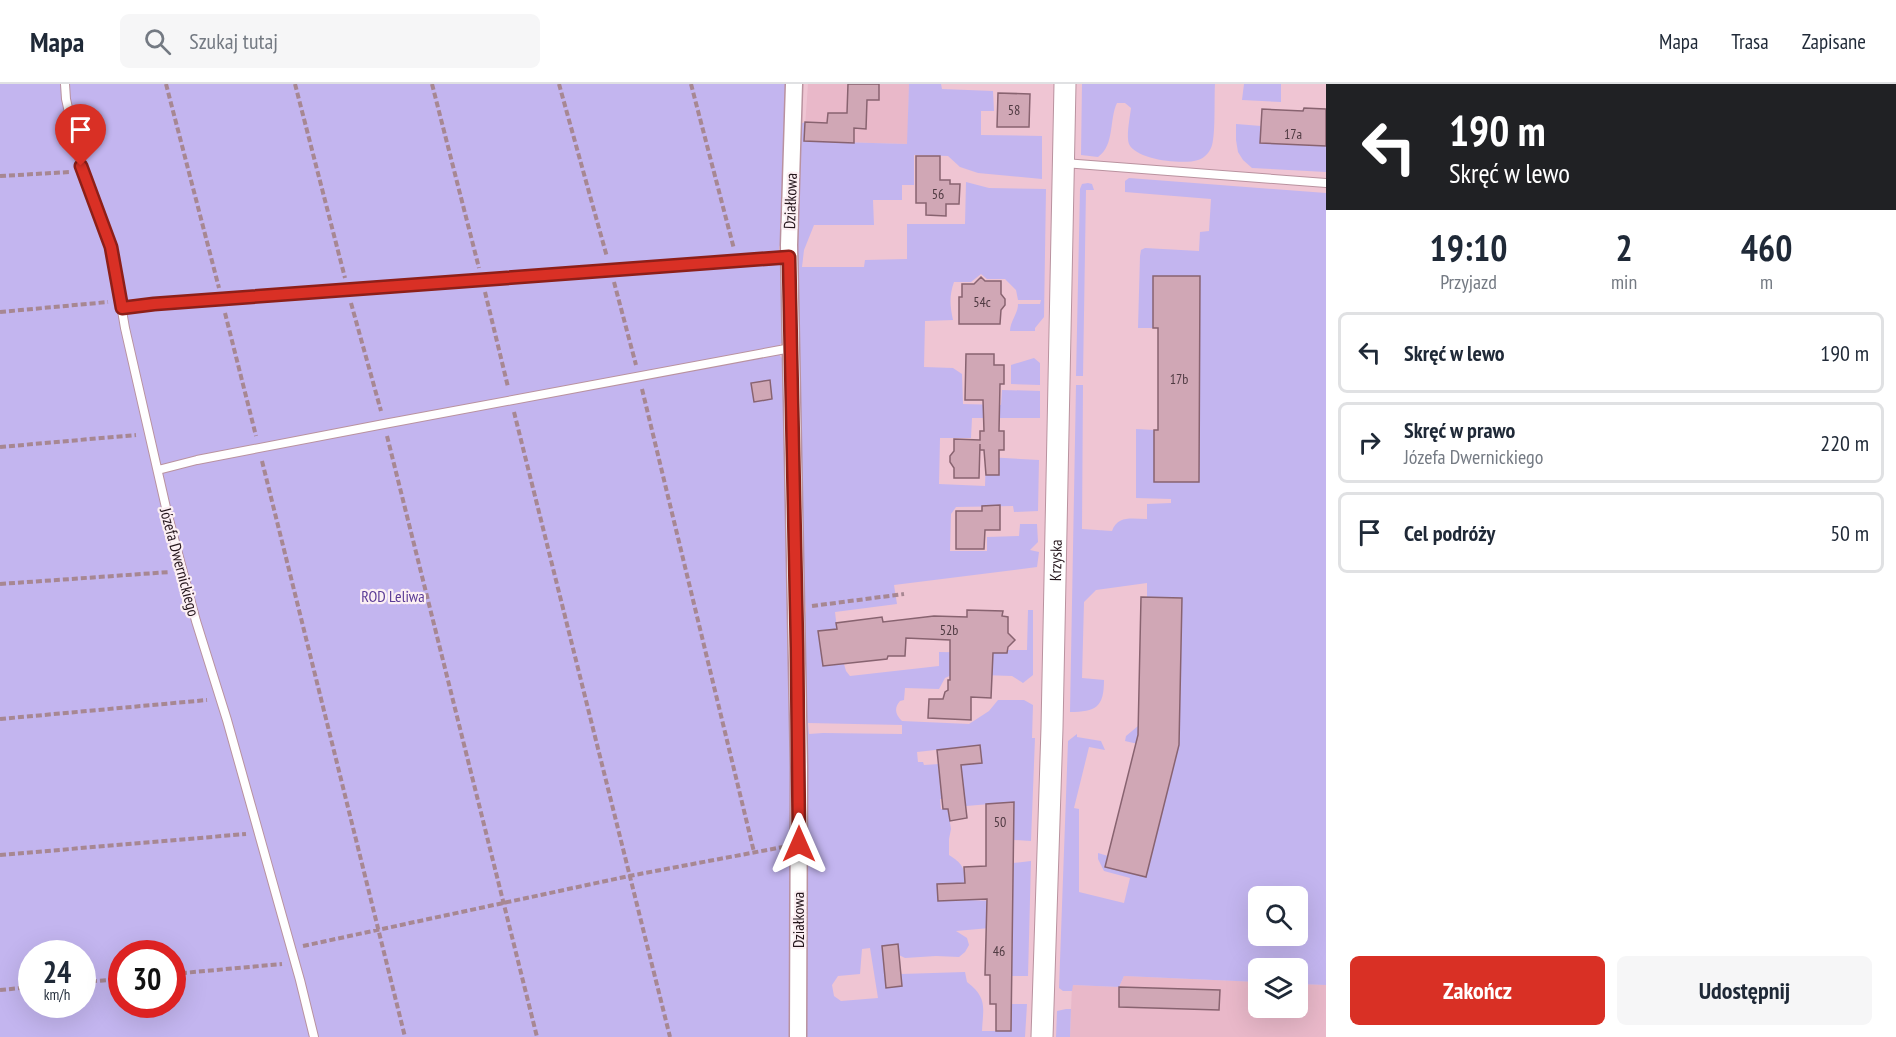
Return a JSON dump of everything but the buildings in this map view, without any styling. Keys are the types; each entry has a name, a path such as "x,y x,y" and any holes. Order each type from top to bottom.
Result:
{"street":[{"name":"Działkowa","path":"794,84 789,257 799,844 798,1037"},
{"name":"Krzyska","path":"1042,1037 1052,728 1065,84"}],"lane":[{"name":"Józefa Dwernickiego","path":"65,84 66,99 81,166 111,247 149,432 196,621 295,962 314,1037"},
{"path":"1064,163 1326,183"},
{"path":"121,303 221,299 789,257"},
{"path":"158,471 197,460 638,375 791,348"}],"path":[{"path":"166,84 405,1037"},
{"path":"295,84 384,424 537,1037"},
{"path":"432,84 670,1037"},
{"path":"559,84 638,375 754,852"},
{"path":"691,84 737,260"},
{"path":"0,176 76,171 81,166"},
{"path":"0,312 121,303"},
{"path":"0,447 139,435 149,432"},
{"path":"0,584 172,572 182,567"},
{"path":"796,609 904,594"},
{"path":"0,719 220,698"},
{"path":"0,855 258,833"},
{"path":"291,949 629,876 799,844"},
{"path":"186,973 295,962"},
{"path":"0,990 18,988"}],"shaded area":[{"path":"808,84 909,84 908,144 804,141"},
{"path":"1124,976 1248,982 1248,1018 1308,1018 1308,984 1326,985 1326,1037 1070,1037 1072,985 1119,987"}],"green space":[{"name":"ROD Leliwa","path":"0,84 789,84 783,240 779,247 779,265 783,266 784,342 780,344 780,356 784,360 793,839 788,841 789,850 794,849 794,1037 0,1037"},
{"path":"909,84 941,84 942,89 993,91 994,111 981,111 981,135 1042,136 1042,179 978,173 960,167 948,156 914,155 914,185 902,185 902,200 873,200 874,225 814,225 804,250 802,267 864,267 865,260 907,259 907,224 965,224 966,182 989,188 1046,189 1044,317 1035,331 1010,331 1018,304 1040,304 1041,300 1018,300 1016,290 1005,279 987,279 981,274 971,282 954,282 950,301 953,320 925,321 924,367 953,368 962,374 963,404 1001,405 1002,390 1040,391 1040,418 972,418 971,438 940,438 939,484 985,486 986,457 1039,460 1038,511 1014,512 1013,506 956,507 951,514 950,551 987,551 987,537 1019,536 1020,524 1037,524 1038,542 1030,550 1039,552 1037,567 894,585 897,604 835,612 837,629 819,631 823,666 844,664 850,676 939,666 939,652 1007,653 1007,650 1027,650 1028,610 1033,610 1033,675 1023,683 1012,676 954,674 945,678 939,689 905,688 904,700 900,701 896,709 902,721 969,724 989,711 998,700 1024,700 1033,705 1032,738 1035,738 1031,841 1014,840 1014,802 966,806 964,796 940,799 941,809 948,809 951,829 949,855 962,866 965,883 938,901 1013,902 1013,863 1031,861 1028,976 1012,976 1012,926 956,931 967,938 969,945 959,957 905,958 899,955 897,944 882,947 886,988 902,986 901,974 965,972 967,982 978,993 983,1004 982,1031 1011,1031 1011,1004 1027,1004 1025,1037 806,1037 803,631 806,610 802,569 793,265 798,125 805,122 804,141 907,144","holes":["808,723 902,725 902,734 809,734","980,745 981,763 940,768 939,764 924,765 923,762 918,762 917,752","870,948 878,998 841,1001 834,996 832,985 838,976 860,974 862,949"]},
{"path":"1082,84 1215,84 1211,148 1204,157 1198,160 1182,162 1161,160 1141,154 1133,149 1128,141 1131,108 1125,103 1117,103 1107,146 1103,152 1098,157 1081,155"},
{"path":"1244,84 1281,84 1281,102 1242,100"},
{"path":"1236,124 1261,126 1260,143 1326,146 1326,172 1252,168 1238,152"},
{"path":"1129,178 1326,193 1326,985 1308,984 1308,958 1248,958 1248,982 1124,976 1119,987 1073,985 1072,991 1063,991 1059,988 1068,741 1077,734 1077,737 1101,741 1105,750 1089,747 1074,808 1079,809 1079,892 1124,903 1130,878 1104,871 1098,859 1098,853 1108,856 1106,867 1146,877 1177,753 1125,741 1126,736 1138,726 1179,726 1182,598 1147,597 1147,583 1096,590 1084,602 1082,678 1104,680 1104,689 1097,706 1086,711 1070,712 1076,385 1083,385 1082,529 1112,531 1122,520 1147,519 1147,504 1171,503 1171,499 1136,498 1136,429 1154,430 1154,482 1199,482 1200,276 1153,276 1153,328 1138,328 1140,256 1141,250 1145,248 1199,251 1200,232 1209,231 1211,199 1125,192 1125,181"},
{"path":"1082,184 1092,184 1094,190 1086,190 1083,376 1076,376 1080,189"},
{"path":"1034,358 1040,363 1040,385 1011,384 1011,365"},
{"path":"1071,1009 1070,1037 1056,1037 1057,1011"}],"route":[{"path":"81,166 111,247 122,308 789,257 799,844"}]}
